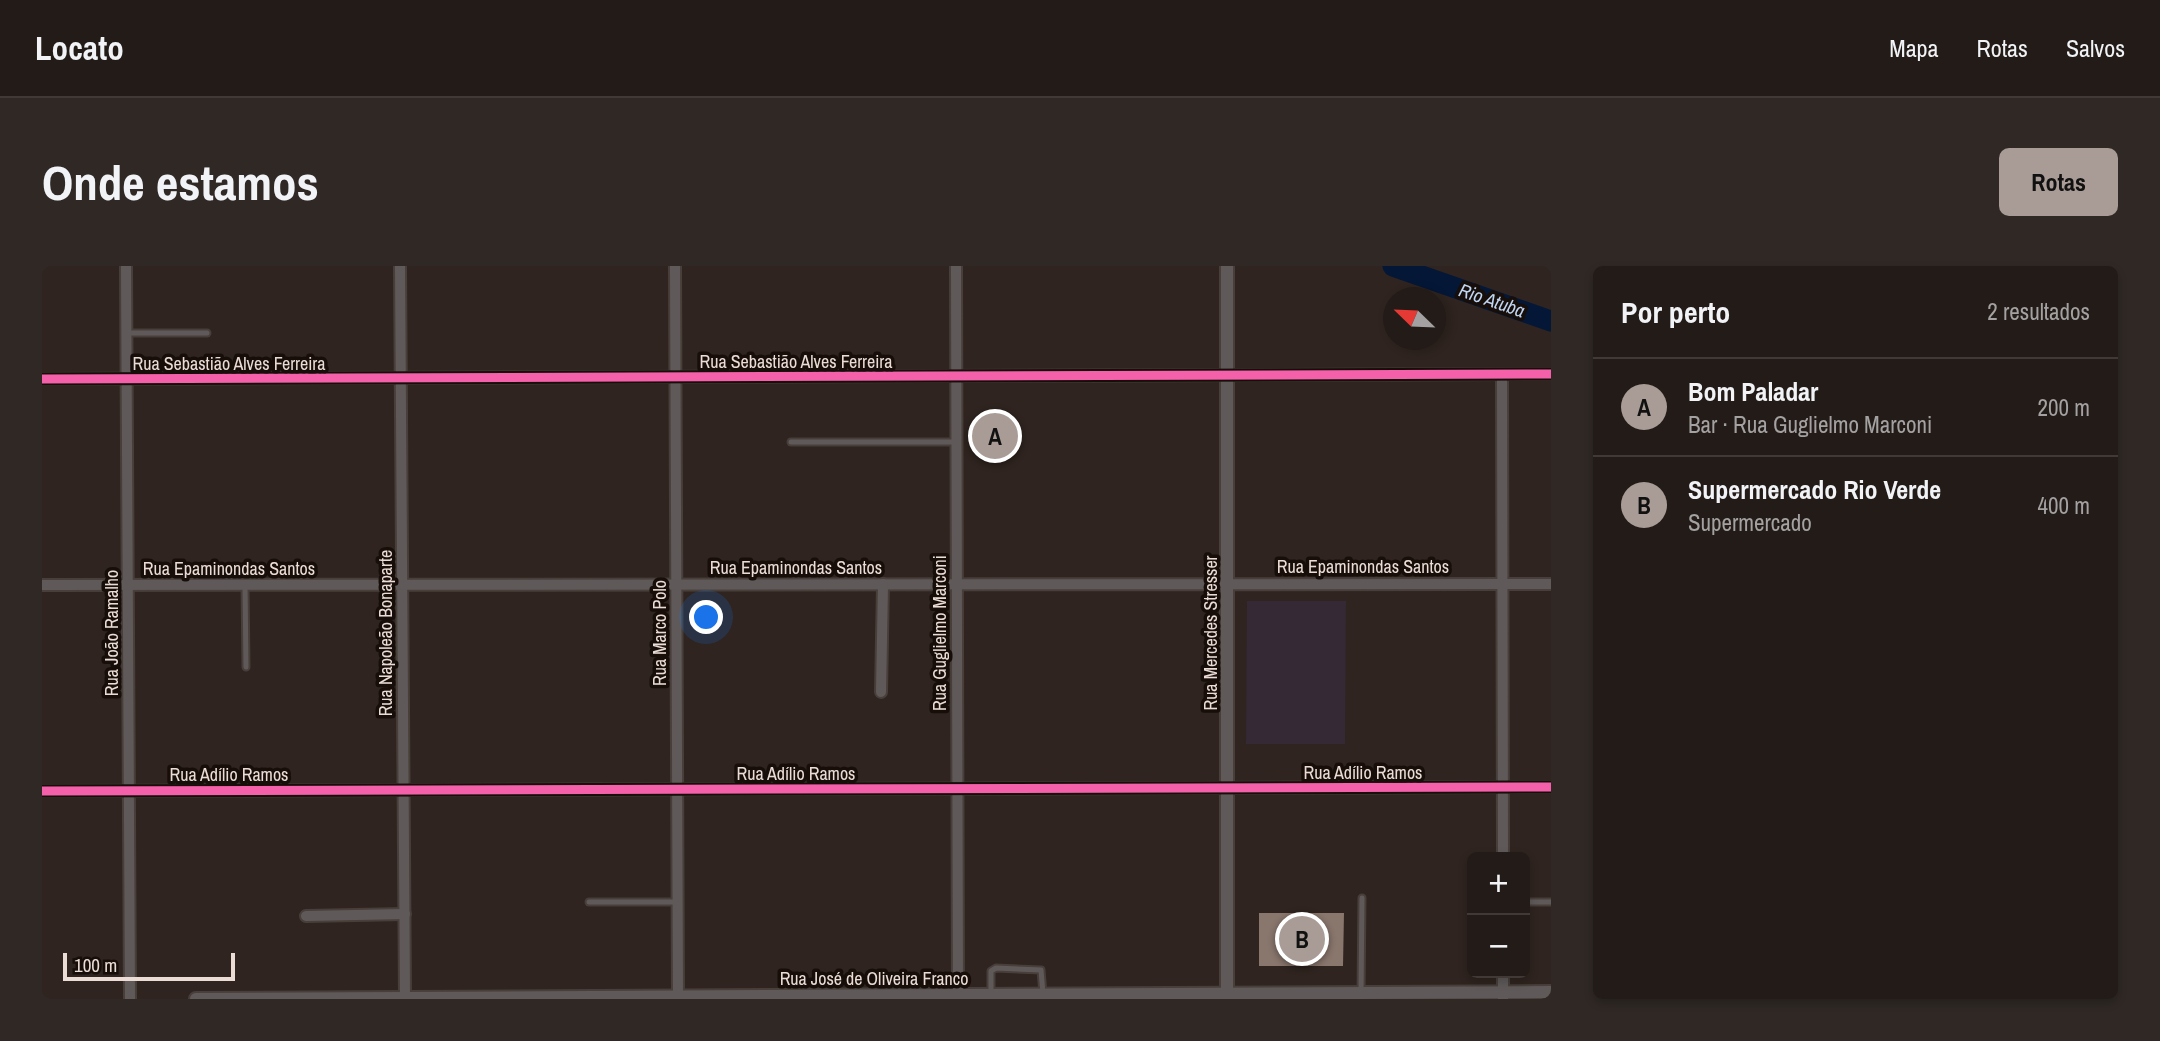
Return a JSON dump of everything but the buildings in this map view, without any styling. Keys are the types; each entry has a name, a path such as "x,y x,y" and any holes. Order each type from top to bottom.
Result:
{"street":[{"name":"Rua João Ramalho","path":"127,266 130,999"},
{"name":"Rua Napoleão Bonaparte","path":"400,266 405,998"},
{"name":"Rua Marco Polo","path":"675,266 678,998"},
{"name":"Rua Guglielmo Marconi","path":"956,266 958,997"},
{"name":"Rua Mercedes Stresser","path":"1227,266 1227,996"},
{"path":"1502,374 1503,852"},
{"name":"Rua Sebastião Alves Ferreira","path":"42,379 1551,374"},
{"path":"881,692 883,584"},
{"name":"Rua Epaminondas Santos","path":"42,585 1551,584"},
{"name":"Rua Adílio Ramos","path":"42,791 1551,787"},
{"path":"306,916 405,914"},
{"name":"Rua José de Oliveira Franco","path":"196,999 1227,996 1361,993 1503,995 1551,992"}],"lane":[{"path":"127,333 206,333"},
{"path":"791,442 956,442"},
{"path":"245,585 246,667"},
{"path":"1361,993 1362,898"},
{"path":"589,902 678,902"},
{"path":"1530,902 1551,902"},
{"path":"982,996 991,971 996,968 1041,970 1041,996"}],"shaded area":[{"path":"1247,601 1346,601 1345,744 1246,744"}],"waterway":[{"name":"Rio Atuba","path":"1393,266 1551,321"}],"cycle path":[{"path":"42,379 1551,374"},
{"path":"42,791 1551,787"}],"place":[{"name":"Bom Paladar","path":"995,436"},
{"name":"Supermercado Rio Verde","path":"1302,939"}]}
